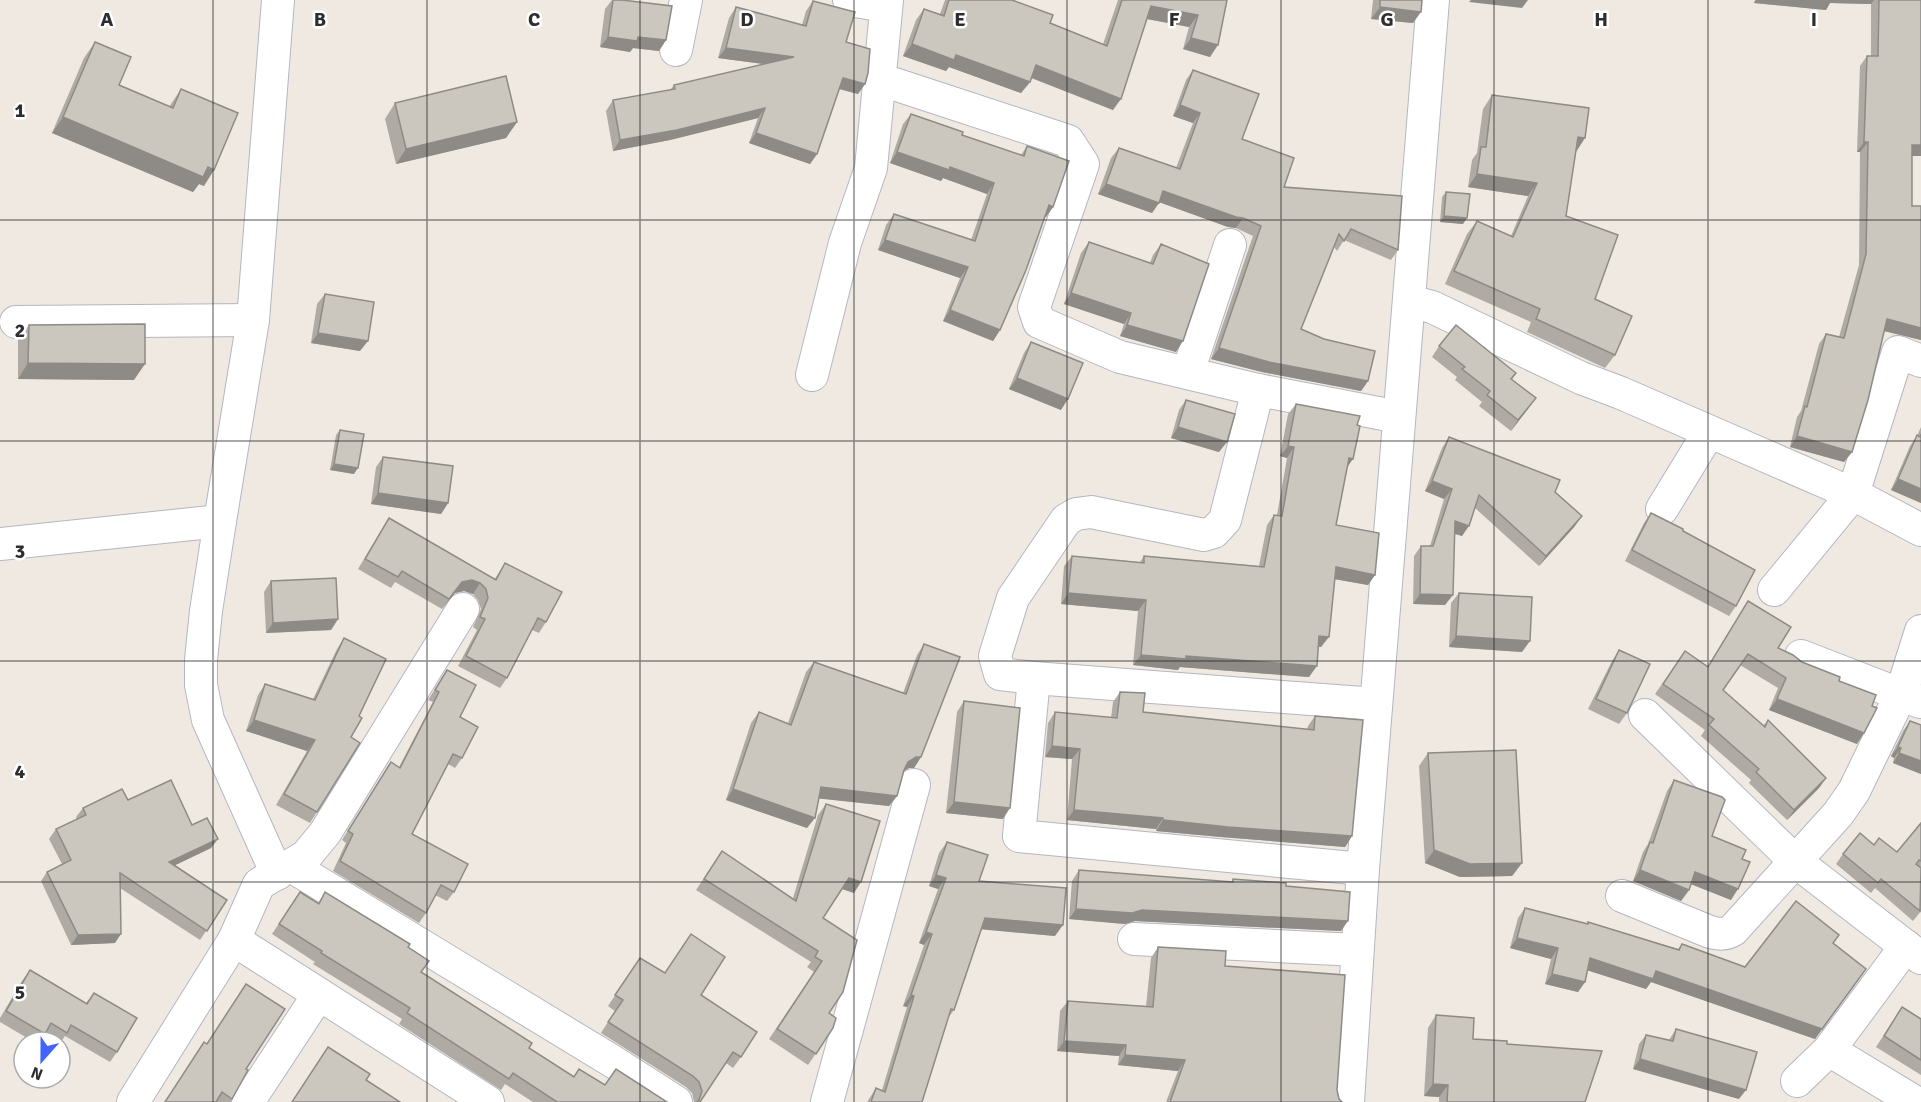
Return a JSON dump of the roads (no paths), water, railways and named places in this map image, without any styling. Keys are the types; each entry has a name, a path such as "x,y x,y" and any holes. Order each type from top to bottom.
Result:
{"street":[{"path":"278,0 253,321 206,611 201,660 201,685 208,720 284,870 612,1061 676,1102"},
{"path":"676,50 686,0"},
{"path":"812,375 845,243 871,168 886,3 849,0"},
{"path":"1348,1102 1363,869 1433,0"},
{"path":"879,79 1068,141 1083,165 1034,307 1039,322 1119,357 1258,390 1399,417"},
{"path":"1188,372 1230,245"},
{"path":"1409,301 1432,307 1581,378 1621,393 1853,494 1921,530"},
{"path":"16,322 253,321"},
{"path":"1774,590 1853,494 1898,352 1921,361"},
{"path":"1258,390 1226,520 1214,532 1204,535 1091,512 1076,514 1066,520 1013,598 995,656 1000,674 1376,704"},
{"path":"1662,509 1709,432"},
{"path":"0,544 220,520"},
{"path":"133,1102 234,940 260,884 306,855 325,833 463,609"},
{"path":"1622,896 1710,932 1728,933 1838,814 1854,791 1911,698 1921,631"},
{"path":"1801,656 1911,698"},
{"path":"1034,678 1019,836 1363,869"},
{"path":"1645,715 1795,861 1914,952 1829,1050 1797,1081"},
{"path":"827,1102 914,785"},
{"path":"1134,939 1358,950"},
{"path":"234,940 488,1102"},
{"path":"248,1102 319,994"},
{"path":"1829,1050 1915,1102"}]}
